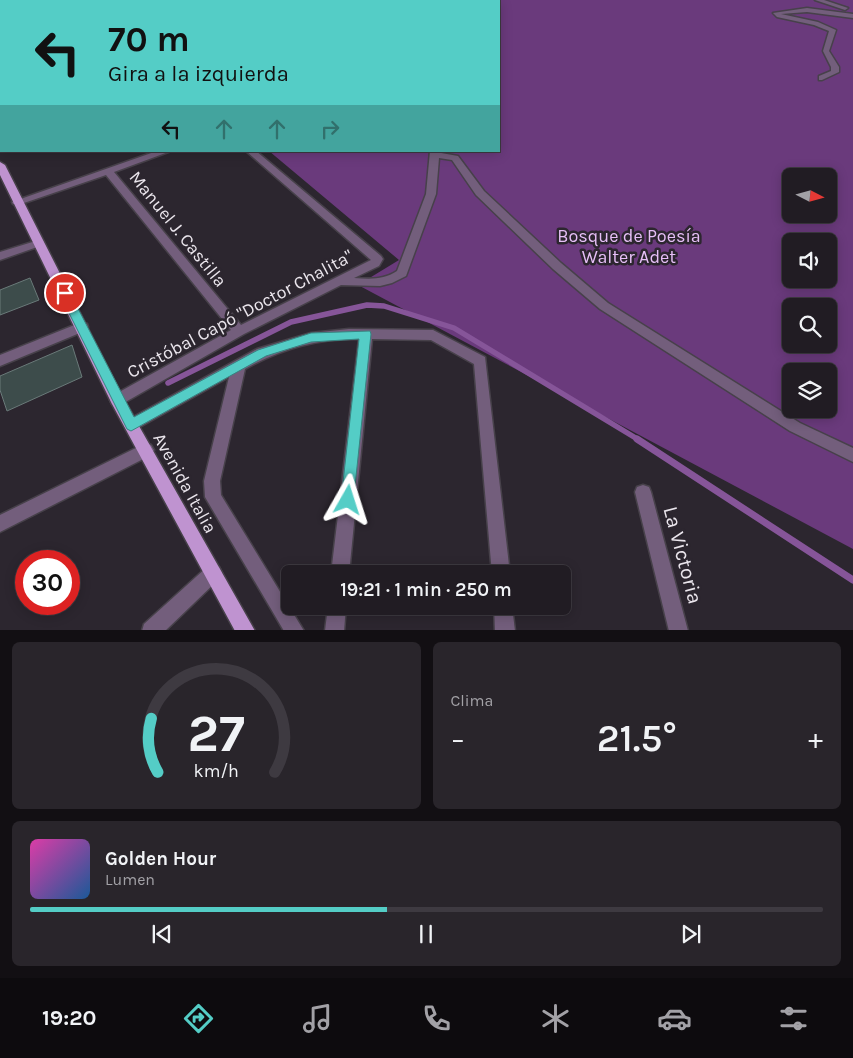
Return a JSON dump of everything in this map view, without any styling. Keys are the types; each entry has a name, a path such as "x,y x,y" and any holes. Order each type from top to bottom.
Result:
{"main road":[{"name":"Avenida Italia","path":"2,173 82,327 117,400 246,630"}],"street":[{"path":"818,0 853,10"},
{"path":"822,78 835,72 835,67 826,51 833,30 816,23 779,16 776,13 807,10 853,16"},
{"path":"17,202 108,172 143,155 161,152"},
{"name":"Cristóbal Capó \"Doctor Chalita\"","path":"117,400 239,331 375,263 377,259 251,152"},
{"path":"337,281 385,283 396,279 402,273 431,194 436,153 455,158 480,193 557,266 604,306 795,427 853,455"},
{"name":"Manuel J. Castilla","path":"108,172 239,331"},
{"path":"0,256 38,243"},
{"path":"0,361 82,327"},
{"path":"131,425 262,353 296,341 335,334 433,335 441,338 480,361 500,565"},
{"path":"341,565 366,334"},
{"path":"239,366 212,481 213,497 295,630"},
{"path":"0,524 146,450"},
{"name":"La Victoria","path":"643,492 679,630"},
{"path":"150,630 213,573"},
{"path":"334,630 336,615"},
{"path":"504,615 505,630"}],"green space":[{"name":"Bosque de Poesía Walter Adet","path":"500,0 853,0 853,549 358,285 399,260 270,152 500,152"}],"building":[{"path":"30,278 39,300 0,315 0,290"},
{"path":"72,345 82,377 7,411 0,390 0,376"}],"waterway":[{"path":"168,383 291,322 367,305 384,306 454,328 639,440"},
{"path":"637,439 853,580"}],"route":[{"path":"65,293 131,425 262,353 296,341 311,338 335,334 366,334 348,500"}]}
